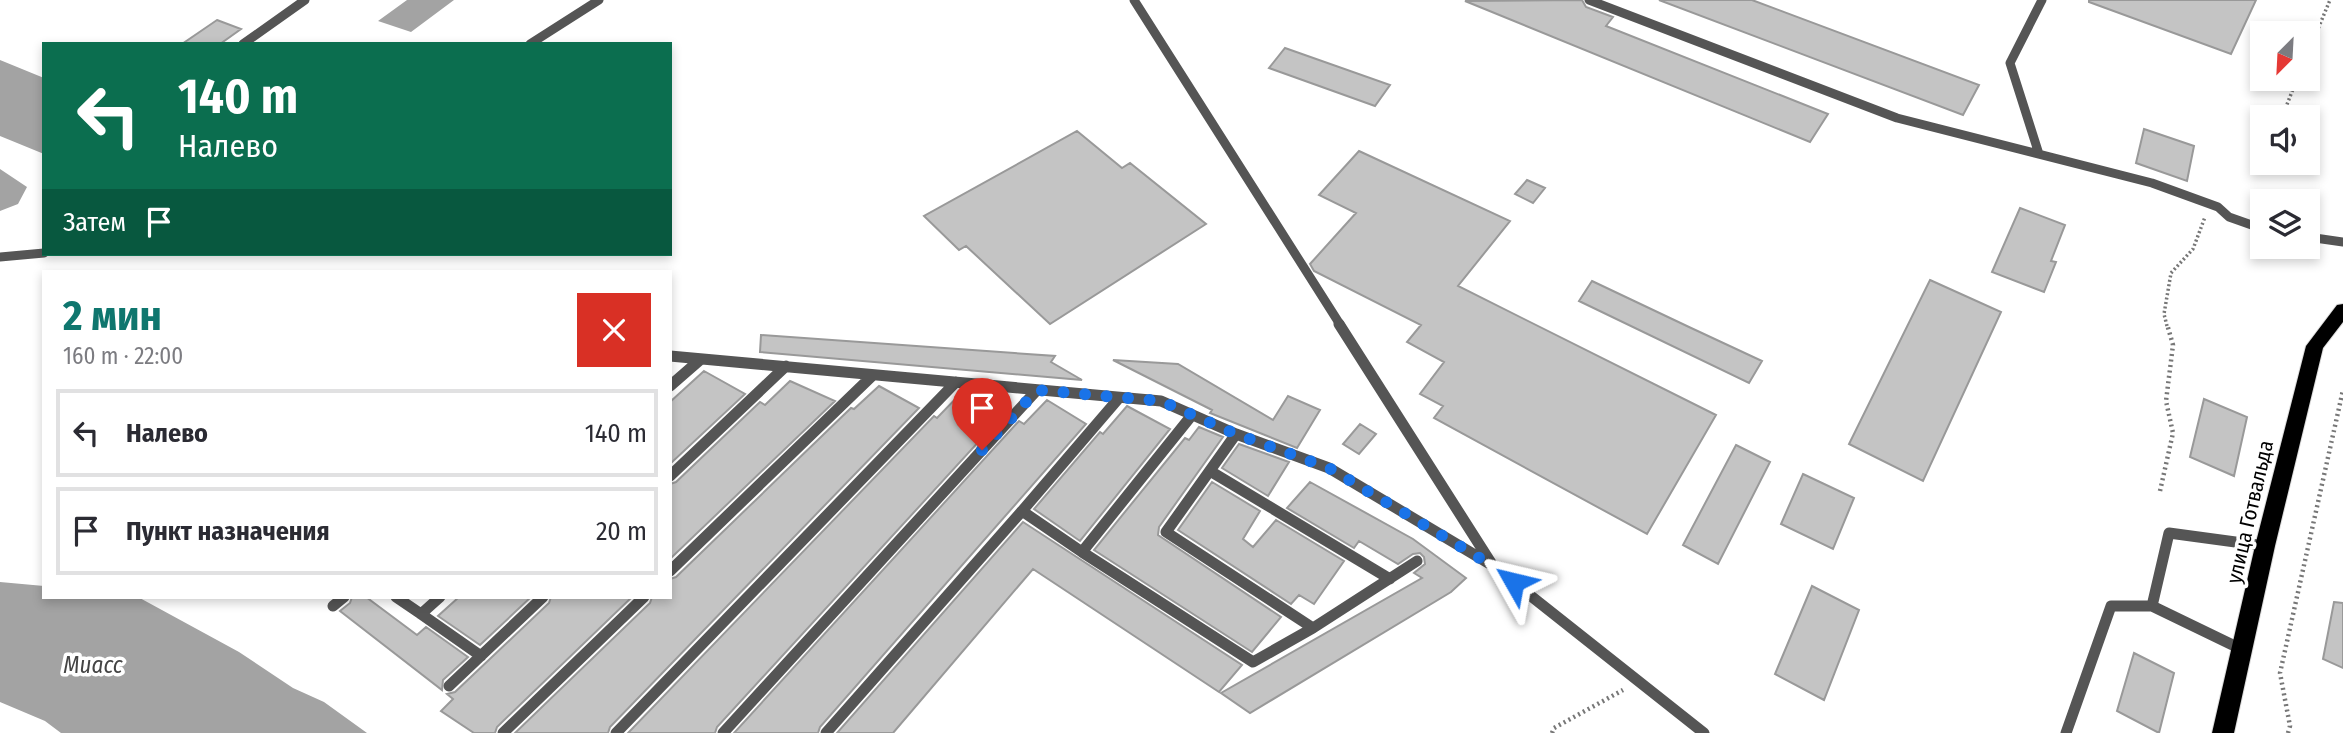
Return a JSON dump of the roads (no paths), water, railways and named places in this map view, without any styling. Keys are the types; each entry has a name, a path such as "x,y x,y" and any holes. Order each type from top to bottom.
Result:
{"main road":[{"name":"улица Готвальда","path":"2223,733 2244,650 2265,546 2315,346 2343,310"}],"lane":[{"path":"246,42 305,0"},
{"path":"533,42 599,0"},
{"path":"1134,0 1493,566"},
{"path":"1589,0 1896,118 2152,183 2218,206 2228,217 2250,225"},
{"path":"2039,154 2010,63 2042,0"},
{"path":"2320,239 2343,242"},
{"path":"0,257 42,253"},
{"path":"672,356 1161,401 1236,434 1329,468 1493,566 1703,733"},
{"path":"672,384 701,359"},
{"path":"672,474 786,366"},
{"path":"672,569 873,375"},
{"path":"615,733 956,382"},
{"path":"723,733 1037,390"},
{"path":"826,733 1119,398"},
{"path":"1082,552 1192,415"},
{"path":"1236,434 1166,532 1312,628"},
{"path":"1210,471 1390,579"},
{"path":"1022,511 1254,662 1417,561"},
{"path":"2152,606 2169,533 2265,546"},
{"path":"333,606 342,599"},
{"path":"399,599 481,656"},
{"path":"421,614 438,599"},
{"path":"449,686 541,599"},
{"path":"503,733 642,599"},
{"path":"2066,733 2110,606 2152,606 2244,650"}],"water":[{"path":"407,0 454,0 411,32 378,21"},
{"path":"0,60 42,77 42,153 0,136"},
{"path":"0,169 27,187 18,204 0,211"},
{"name":"Миасс","path":"0,582 42,586 42,599 142,599 239,652 293,688 324,702 367,733 61,733 45,721 0,702"}]}
